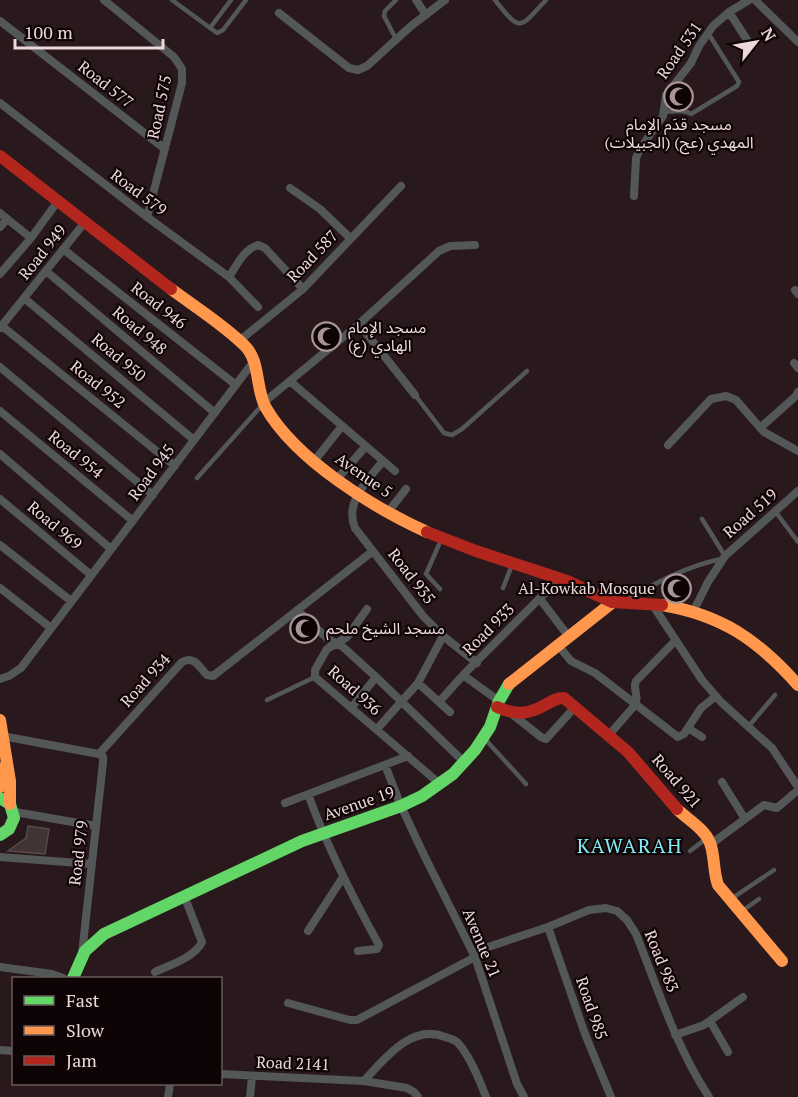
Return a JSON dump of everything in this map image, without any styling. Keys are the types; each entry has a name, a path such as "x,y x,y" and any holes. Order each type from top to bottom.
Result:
{"street":[{"name":"Road 575","path":"104,0 174,57 182,69 182,83 147,217"},
{"path":"416,0 426,15"},
{"path":"279,13 355,70 365,68 396,39 445,0"},
{"name":"Road 531","path":"634,196 636,158 640,148 659,124 664,111 666,95 691,63 713,26 729,12 749,0"},
{"path":"755,0 798,42"},
{"path":"729,12 751,46"},
{"name":"Road 577","path":"0,21 165,149"},
{"name":"Road 579","path":"0,103 147,217 229,276 258,307"},
{"name":"Avenue 5","path":"0,156 239,341 254,361 263,403 280,427 315,460 358,493 388,512 442,537 559,579 616,603 652,604 693,612 718,620 748,636 777,660 798,686"},
{"name":"Road 587","path":"239,341 303,289 400,186"},
{"path":"291,188 320,209 350,238"},
{"path":"0,274 31,238 58,201"},
{"path":"0,227 3,216 31,238"},
{"name":"Road 949","path":"1,327 85,222"},
{"path":"229,276 246,252 258,245 265,248 303,289"},
{"path":"263,403 359,324 442,249 450,246 475,245"},
{"name":"Road 946","path":"63,249 236,385"},
{"name":"Road 948","path":"46,271 215,413"},
{"name":"Road 950","path":"24,298 194,440"},
{"path":"359,324 415,395"},
{"name":"Road 952","path":"1,327 175,466"},
{"name":"Road 945","path":"0,679 21,668 254,361"},
{"path":"0,366 153,495"},
{"path":"291,382 395,471"},
{"path":"760,428 798,392"},
{"path":"668,445 711,399 721,396 736,400 769,436 798,451"},
{"name":"Road 954","path":"0,411 133,520"},
{"path":"315,460 342,426"},
{"path":"338,478 366,447"},
{"path":"0,454 111,549"},
{"path":"358,493 383,461"},
{"path":"388,512 406,489"},
{"name":"Road 519","path":"693,612 724,557 798,491"},
{"name":"Road 935","path":"358,493 353,506 352,521 417,609 443,636 477,663"},
{"name":"Road 969","path":"0,499 91,575"},
{"path":"0,545 71,602"},
{"name":"Road 934","path":"99,754 182,662 187,659 194,660 207,675 213,676 373,551"},
{"name":"Road 933","path":"439,702 559,579"},
{"path":"0,588 51,628"},
{"path":"540,599 568,637"},
{"name":"Avenue 19","path":"73,977 81,957 90,945 104,934 322,833 401,806 440,784 465,762 484,738 502,693 514,678 616,603"},
{"path":"652,604 693,669 716,696 772,748 798,789 778,807 765,805 709,841 714,875 718,885 782,961"},
{"name":"Road 936","path":"367,609 347,637 327,649 315,669 315,677 440,784"},
{"path":"297,610 328,639 343,647 465,762"},
{"path":"377,729 418,683 443,636"},
{"path":"609,735 636,705 634,686 636,681 675,641"},
{"path":"558,645 571,661 595,673 676,736 683,735 701,708 716,696"},
{"name":"Road 933","path":"463,675 498,704"},
{"path":"352,707 376,677"},
{"path":"418,683 450,712"},
{"path":"498,704 541,737 546,739 576,706 561,697 526,715 510,713"},
{"name":"Road 921","path":"576,706 638,761 679,811 709,841"},
{"path":"0,720 10,781 8,805 15,818 11,828 0,834"},
{"path":"688,728 702,737"},
{"path":"2,736 99,754"},
{"name":"Road 979","path":"81,957 104,762 103,757 99,754"},
{"path":"285,803 408,756"},
{"path":"0,787 6,758"},
{"name":"Avenue 21","path":"385,765 401,806 474,954 517,1084 524,1097"},
{"path":"722,782 746,819"},
{"path":"308,794 322,833 379,945 377,949 358,951"},
{"path":"8,805 96,826"},
{"path":"0,856 92,864"},
{"path":"308,931 343,877"},
{"path":"155,972 193,953 202,942 185,898"},
{"name":"Road 983","path":"288,1003 357,1020 474,954 589,910 606,908 617,911 627,920 636,934 675,1035 709,1097"},
{"name":"Road 985","path":"548,927 585,1034 611,1097"},
{"path":"1,968 60,977"},
{"path":"675,1035 710,1021 743,997"},
{"path":"710,1021 728,1052"},
{"path":"364,1081 402,1043 423,1035 437,1034 457,1042 478,1075 486,1097"},
{"name":"Road 2141","path":"222,1074 364,1081 407,1088 418,1097"},
{"path":"250,1097 252,1077"}],"lane":[{"path":"172,0 217,33 222,32 246,0"},
{"path":"210,28 231,0"},
{"path":"396,0 385,11 384,16 396,39"},
{"path":"495,0 513,22 520,24 525,23 546,0"},
{"path":"664,111 672,113 681,110 691,114 737,86 739,82 708,33"},
{"path":"415,395 444,433 452,435 462,429 527,371"},
{"path":"197,478 263,403"},
{"path":"775,511 798,542"},
{"path":"702,519 724,557"},
{"path":"440,589 426,574 442,537"},
{"name":"Road 519","path":"616,603 677,573 724,557"},
{"path":"503,588 514,563"},
{"path":"267,699 315,677"},
{"path":"748,727 775,695"},
{"path":"484,738 526,784"},
{"path":"690,851 709,841"},
{"path":"731,899 774,870"},
{"path":"741,911 759,899"}],"building":[{"path":"28,826 49,829 45,854 8,851 26,838"}],"traffic: fast":[{"path":"73,977 85,951 104,934 302,841 401,806 422,796 453,774 475,750 490,727 499,701 509,684"},
{"path":"0,798 10,804 14,818 9,829 0,835"}],"traffic: slow":[{"path":"171,289 244,345 256,367 260,392 266,408 296,446 316,464 361,496 427,532"},
{"path":"509,684 613,602"},
{"path":"662,605 703,615 738,632 768,655 798,685"},
{"path":"0,720 10,781 10,804"},
{"path":"0,787 5,766"},
{"path":"677,809 708,838 712,848 718,885 782,961"}],"traffic: jam":[{"path":"0,156 171,289"},
{"path":"427,532 567,581 612,602 662,605"},
{"path":"497,707 516,713 527,712 556,699 564,698 628,752 677,809"}],"place":[{"name":"مسجد قدَم الإمام المهدي (عج) (الجبيلات)","path":"679,96"},
{"name":"مسجد الإمام الهادي (ع)","path":"327,336"},
{"name":"Al-Kowkab Mosque","path":"676,588"},
{"name":"مسجد الشيخ ملحم","path":"305,628"}],"district":[{"name":"KAWARAH","path":"630,845"}]}
